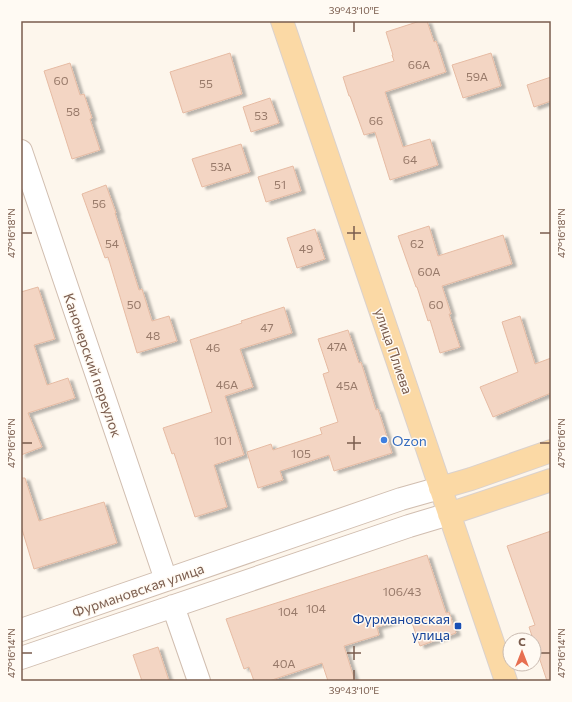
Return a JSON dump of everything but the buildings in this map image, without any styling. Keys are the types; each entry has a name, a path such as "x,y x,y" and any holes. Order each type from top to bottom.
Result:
{"main road":[{"name":"улица Плиева","path":"282,21 506,681"},
{"name":"Фурмановская улица","path":"440,488 471,479 551,451"},
{"name":"Фурмановская улица","path":"449,514 551,480"}],"street":[{"name":"Канонерский переулок","path":"21,150 166,580"},
{"name":"Фурмановская улица","path":"21,630 440,488"},
{"name":"Фурмановская улица","path":"21,658 409,526 449,514"},
{"path":"173,606 199,681"}],"place":[{"name":"Ozon","path":"384,440"},
{"name":"Фурмановская улица","path":"458,626"}]}
